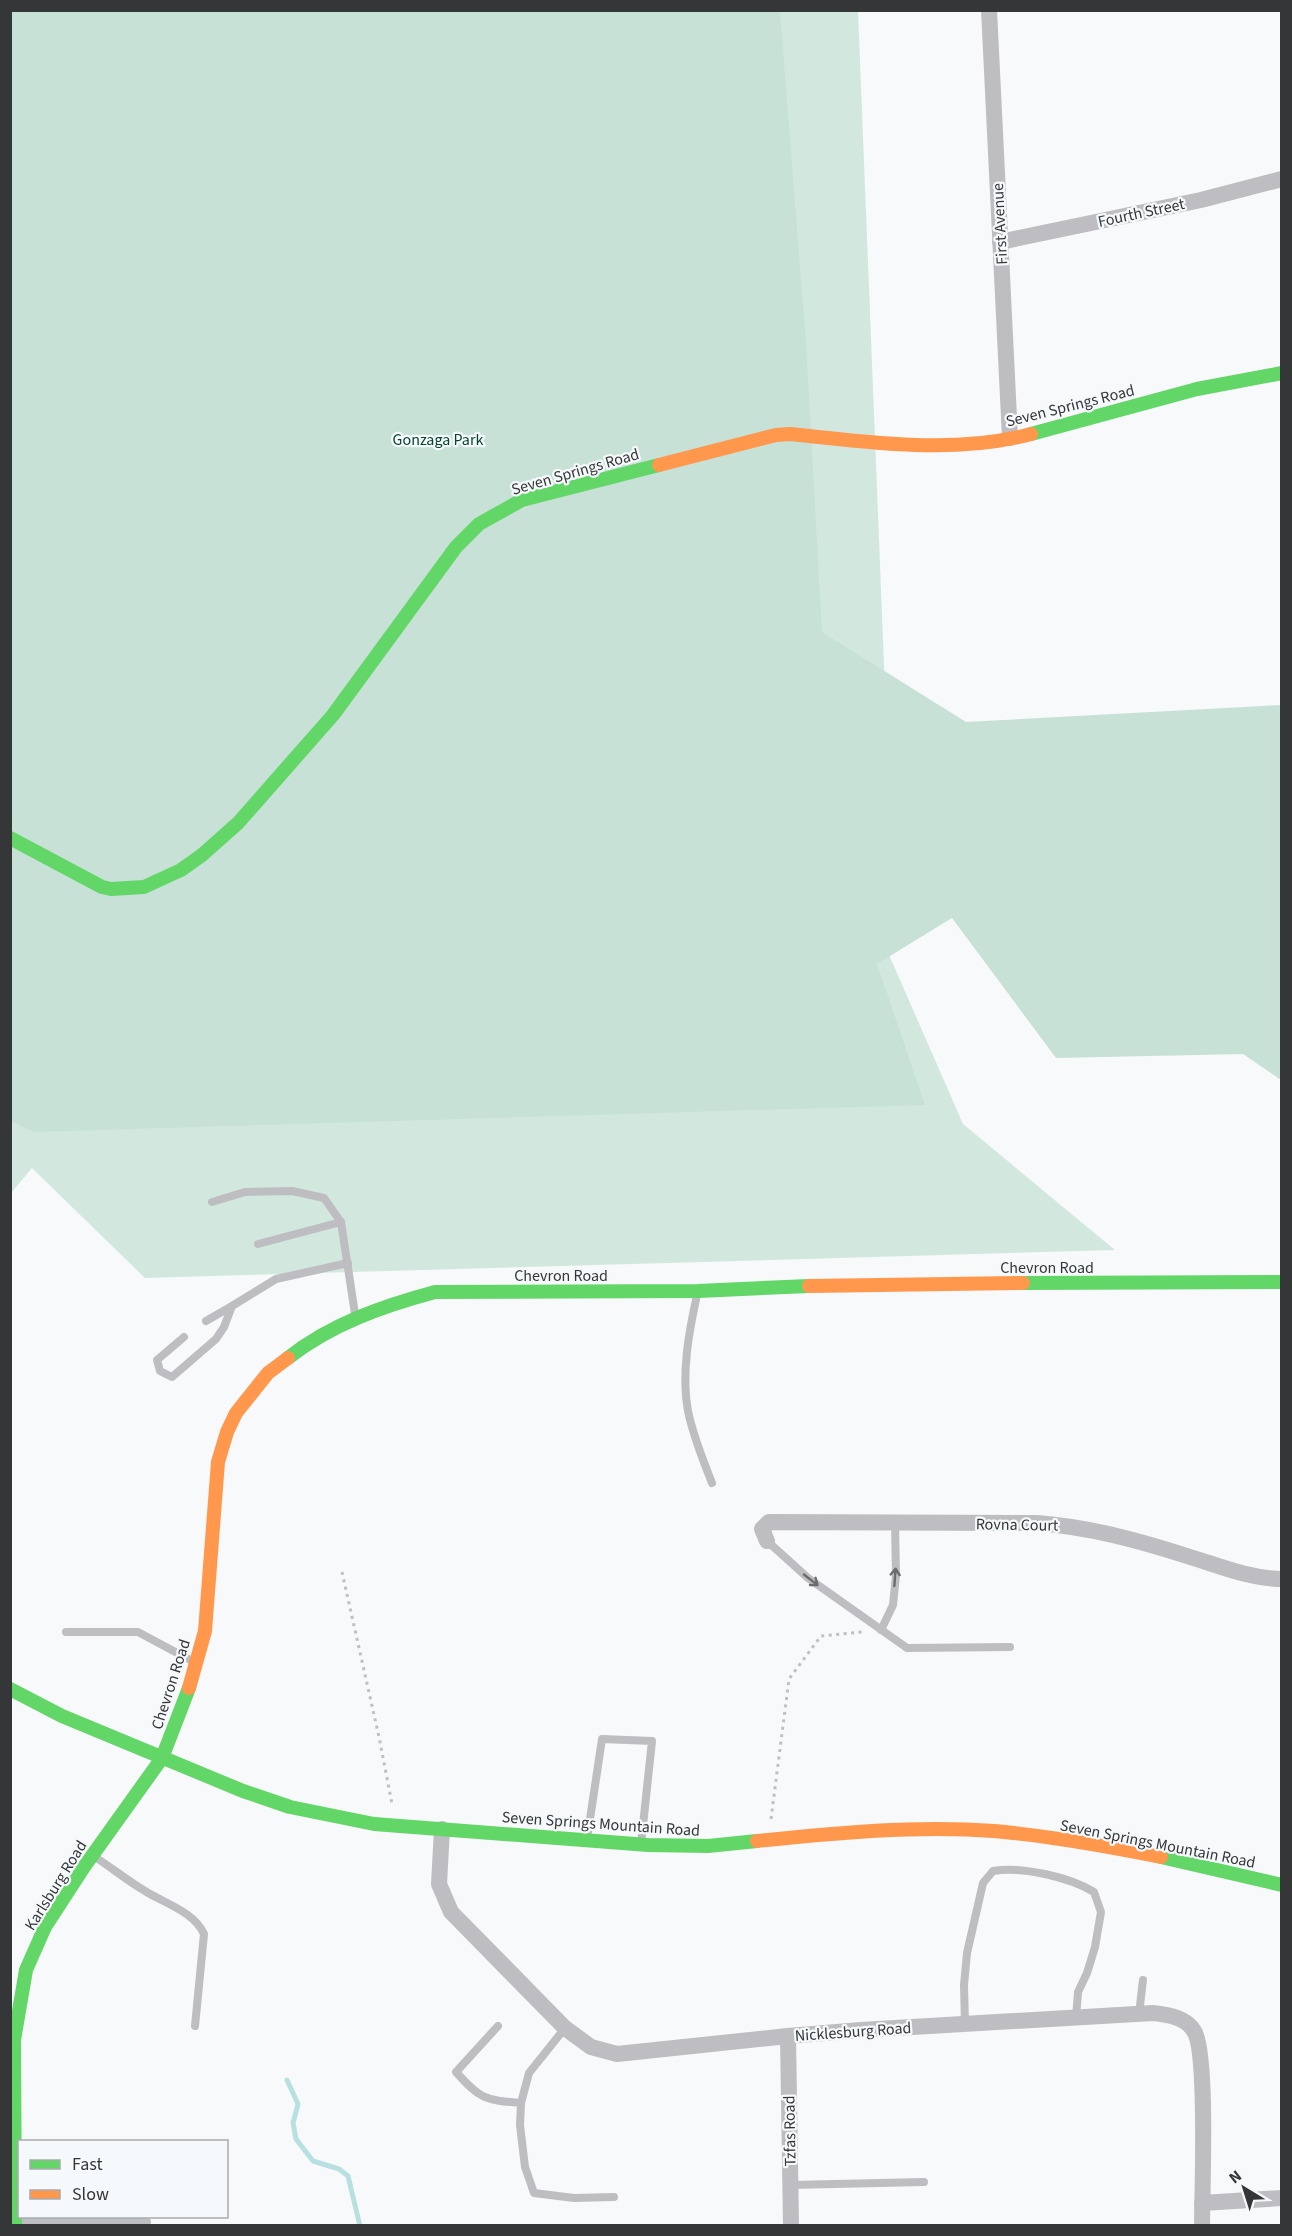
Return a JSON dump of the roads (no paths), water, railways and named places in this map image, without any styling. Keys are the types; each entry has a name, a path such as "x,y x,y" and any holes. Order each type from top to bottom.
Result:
{"street":[{"name":"First Avenue","path":"989,10 1010,438"},
{"name":"Fourth Street","path":"1000,242 1201,200 1281,179"},
{"name":"Seven Springs Road","path":"10,838 102,887 111,889 144,887 181,870 202,855 237,823 333,715 456,547 479,524 522,500 776,435 790,434 881,443 955,446 1010,438 1197,389 1281,373"},
{"name":"Chevron Road","path":"162,1758 197,1664 205,1631 218,1462 227,1432 236,1413 268,1373 325,1333 356,1318 394,1303 435,1292 698,1291 849,1284 1281,1282"},
{"name":"Rovna Court","path":"767,1541 762,1529 769,1522 1073,1525 1133,1539 1243,1573 1281,1579"},
{"name":"Seven Springs Mountain Road","path":"10,1689 62,1716 243,1791 290,1807 374,1824 641,1844 708,1846 908,1829 993,1831 1078,1841 1186,1862 1281,1885"},
{"name":"Karlsburg Road","path":"15,2223 14,2040 26,1970 45,1928 92,1855 162,1758"},
{"name":"Nicklesburg Road","path":"442,1829 439,1884 451,1912 565,2028 591,2047 617,2054 788,2036 1139,2014 1170,2016 1185,2021 1196,2033 1202,2066 1202,2226"},
{"name":"Tzfas Road","path":"788,2036 791,2226"},
{"path":"1202,2203 1281,2198"}],"lane":[{"path":"212,1202 245,1192 292,1191 324,1198 341,1222 356,1318"},
{"path":"258,1244 341,1222"},
{"path":"206,1322 276,1279 348,1263"},
{"path":"698,1291 688,1344 686,1382 688,1410 696,1441 712,1483"},
{"path":"184,1337 157,1360 160,1371 172,1377 216,1338 224,1328 232,1306"},
{"path":"881,1630 893,1605 896,1575 895,1522"},
{"path":"767,1541 808,1578 907,1648 1010,1647"},
{"path":"66,1632 138,1632 197,1664"},
{"path":"587,1840 602,1739 652,1741 641,1844"},
{"path":"92,1855 146,1891 185,1913 200,1925 204,1934 195,2025"},
{"path":"965,2025 964,1984 967,1953 983,1883 993,1871 1010,1869 1078,1883 1094,1892 1101,1912 1087,1973 1078,1992 1076,2018"},
{"path":"1139,2014 1143,1980"},
{"path":"498,2026 456,2072 472,2089 490,2101 521,2103"},
{"path":"565,2028 529,2073 521,2103 520,2125 525,2167 534,2193 574,2198 614,2197"},
{"path":"790,2185 924,2182"},
{"path":"15,2223 147,2222"}],"waterway":[{"path":"287,2080 298,2104 293,2123 296,2139 313,2161 339,2169 348,2176 360,2226"}],"park label":[{"name":"Gonzaga Park","path":"438,439"}]}
